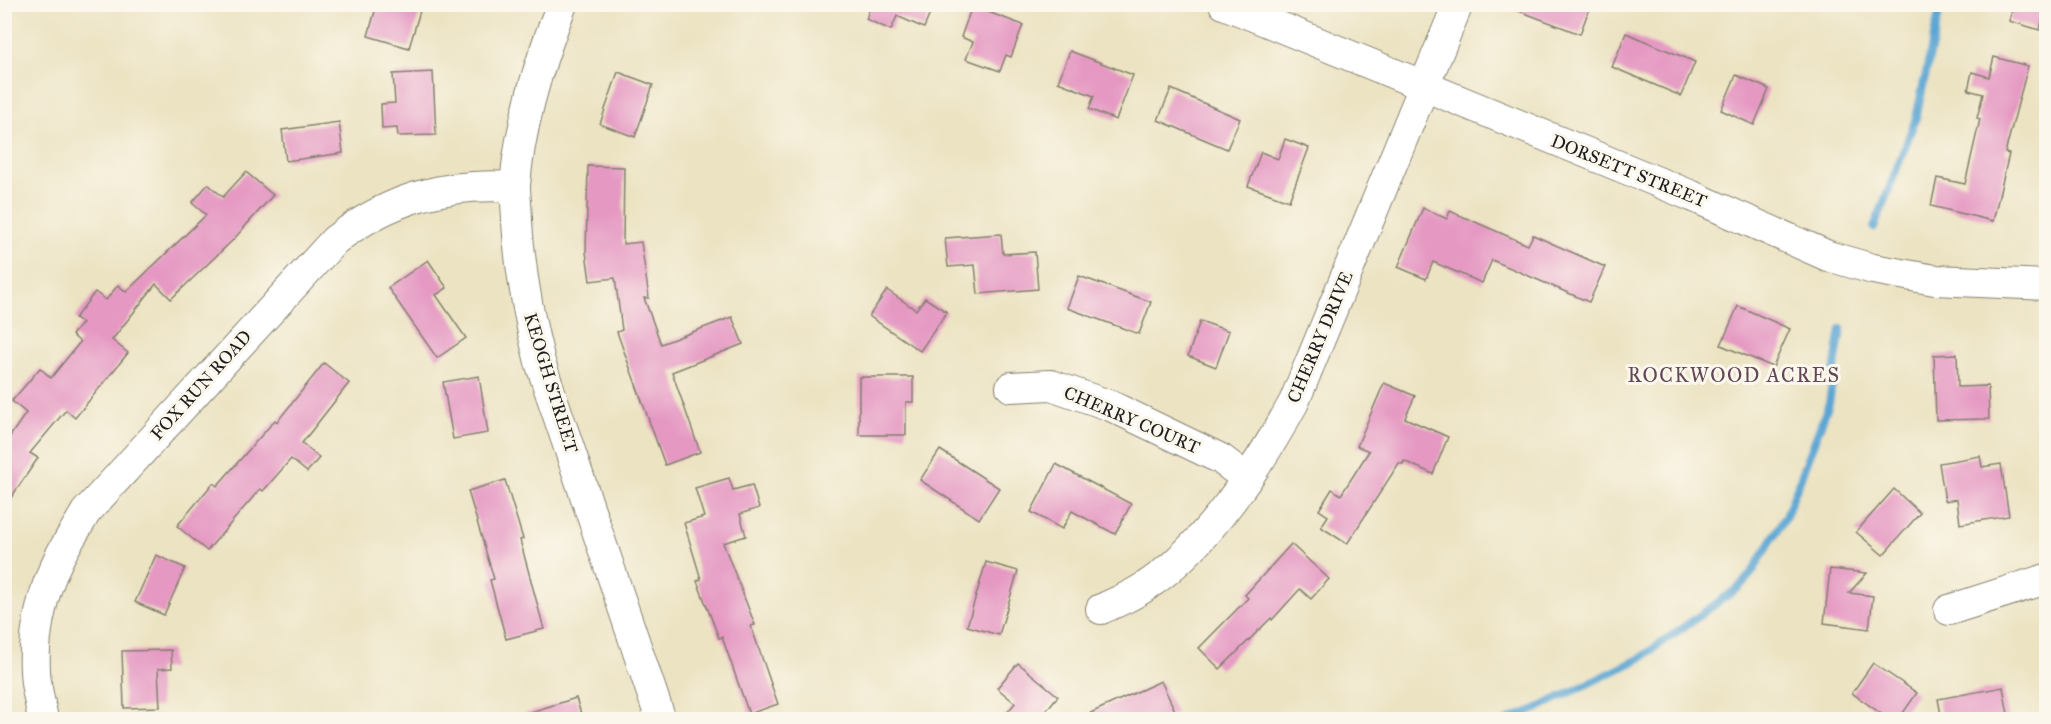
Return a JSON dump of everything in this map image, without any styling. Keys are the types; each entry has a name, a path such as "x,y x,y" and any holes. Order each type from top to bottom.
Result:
{"street":[{"name":"KEOGH STREET","path":"562,4 548,40 523,132 515,186 519,255 529,320 540,362 661,720"},
{"name":"DORSETT STREET","path":"1224,4 1692,196 1828,256 1874,269 1935,280 2046,285"},
{"name":"CHERRY DRIVE","path":"1101,609 1148,586 1179,560 1222,512 1270,446 1294,402 1458,4"},
{"name":"FOX RUN ROAD","path":"43,720 36,682 35,653 38,625 44,597 59,558 86,512 335,240 376,213 402,201 444,189 487,185 515,186"},
{"name":"CHERRY COURT","path":"1011,387 1051,386 1111,406 1221,459 1246,478"},
{"path":"1950,610 2046,579"}],"building":[{"path":"377,4 422,4 409,48 368,36"},
{"path":"871,4 934,4 924,28 897,16 891,30 866,19"},
{"path":"1506,4 1591,4 1580,34 1506,6"},
{"path":"2014,4 2046,4 2040,30 2009,21"},
{"path":"972,6 1023,25 1011,57 1006,55 1000,71 966,59 973,42 961,37"},
{"path":"1626,33 1695,62 1681,96 1612,67"},
{"path":"1070,51 1133,75 1116,120 1089,109 1094,96 1058,82"},
{"path":"1994,57 2028,66 2005,153 2009,154 1993,221 1931,206 1937,178 1965,184 1980,119 1977,118 1983,94 1968,90 1972,72 1989,77"},
{"path":"433,72 436,135 398,136 397,128 382,129 381,104 395,103 393,74"},
{"path":"618,72 653,85 635,137 600,124"},
{"path":"1736,75 1769,89 1754,125 1721,110"},
{"path":"1171,89 1240,119 1227,149 1158,120"},
{"path":"339,122 343,153 286,161 282,130"},
{"path":"1285,139 1309,148 1289,201 1248,186 1261,152 1278,159"},
{"path":"588,166 624,167 623,244 641,242 649,298 644,298 661,344 732,317 743,344 672,372 700,452 665,465 617,332 622,330 615,278 590,281 586,252"},
{"path":"246,172 273,195 233,240 171,299 156,284 112,340 128,353 75,418 66,410 30,453 38,458 4,508 4,445 26,413 12,401 40,368 51,378 80,342 72,335 82,323 75,318 95,292 106,300 118,285 126,292 206,215 192,203 208,184 223,197"},
{"path":"1423,208 1447,219 1450,211 1528,245 1533,235 1605,267 1589,302 1492,260 1482,283 1433,262 1426,279 1398,267"},
{"path":"1001,234 1003,254 1035,252 1038,289 978,294 975,265 948,267 945,238"},
{"path":"428,260 447,288 436,295 466,338 437,358 388,288"},
{"path":"1079,276 1151,302 1139,334 1067,308"},
{"path":"887,290 916,310 925,298 947,312 920,351 869,316"},
{"path":"1738,306 1790,329 1773,367 1721,345"},
{"path":"1200,321 1229,331 1216,367 1188,356"},
{"path":"1957,354 1958,387 1988,386 1989,419 1936,420 1934,355"},
{"path":"324,363 349,383 302,443 319,458 307,472 291,459 263,491 260,489 207,551 177,526 213,483 217,486 275,420 277,422"},
{"path":"479,376 488,433 453,439 443,382"},
{"path":"859,377 913,377 913,402 906,402 906,435 859,435"},
{"path":"1384,383 1415,396 1405,418 1448,437 1433,474 1404,461 1403,464 1399,463 1347,544 1321,527 1328,516 1319,510 1332,489 1341,495 1369,451 1357,446"},
{"path":"940,450 999,488 979,519 920,480"},
{"path":"1980,456 1982,467 2001,464 2009,516 1960,524 1957,499 1945,501 1939,463"},
{"path":"1056,464 1131,504 1115,534 1072,511 1062,529 1031,512"},
{"path":"729,478 733,490 752,485 759,508 740,514 746,536 723,543 755,625 751,626 778,704 749,714 722,637 719,638 697,581 701,579 684,523 704,517 695,488"},
{"path":"505,480 523,539 520,540 544,629 506,639 490,580 494,579 468,491"},
{"path":"1894,489 1920,513 1883,555 1856,532"},
{"path":"1291,544 1329,579 1311,599 1300,589 1272,620 1271,618 1220,669 1199,648 1248,598 1245,595"},
{"path":"156,555 185,568 164,615 135,602"},
{"path":"986,562 1018,571 999,635 967,626"},
{"path":"1830,569 1867,573 1849,593 1873,596 1869,629 1824,623"},
{"path":"171,650 172,668 158,669 160,707 124,708 122,651"},
{"path":"1018,663 1058,696 1038,720 1001,720 1015,703 997,688"},
{"path":"1873,663 1917,693 1898,720 1890,720 1852,693"},
{"path":"1161,681 1176,713 1161,720 1075,720"},
{"path":"2003,687 2009,720 1942,720 1938,699"},
{"path":"576,698 583,720 522,720 521,715"}],"waterway":[{"path":"1874,228 1916,118 1941,4"},
{"path":"1508,720 1536,709 1639,659 1738,588 1751,574 1786,516 1829,403 1841,329"}],"district":[{"name":"ROCKWOOD ACRES","path":"1734,375"}]}
